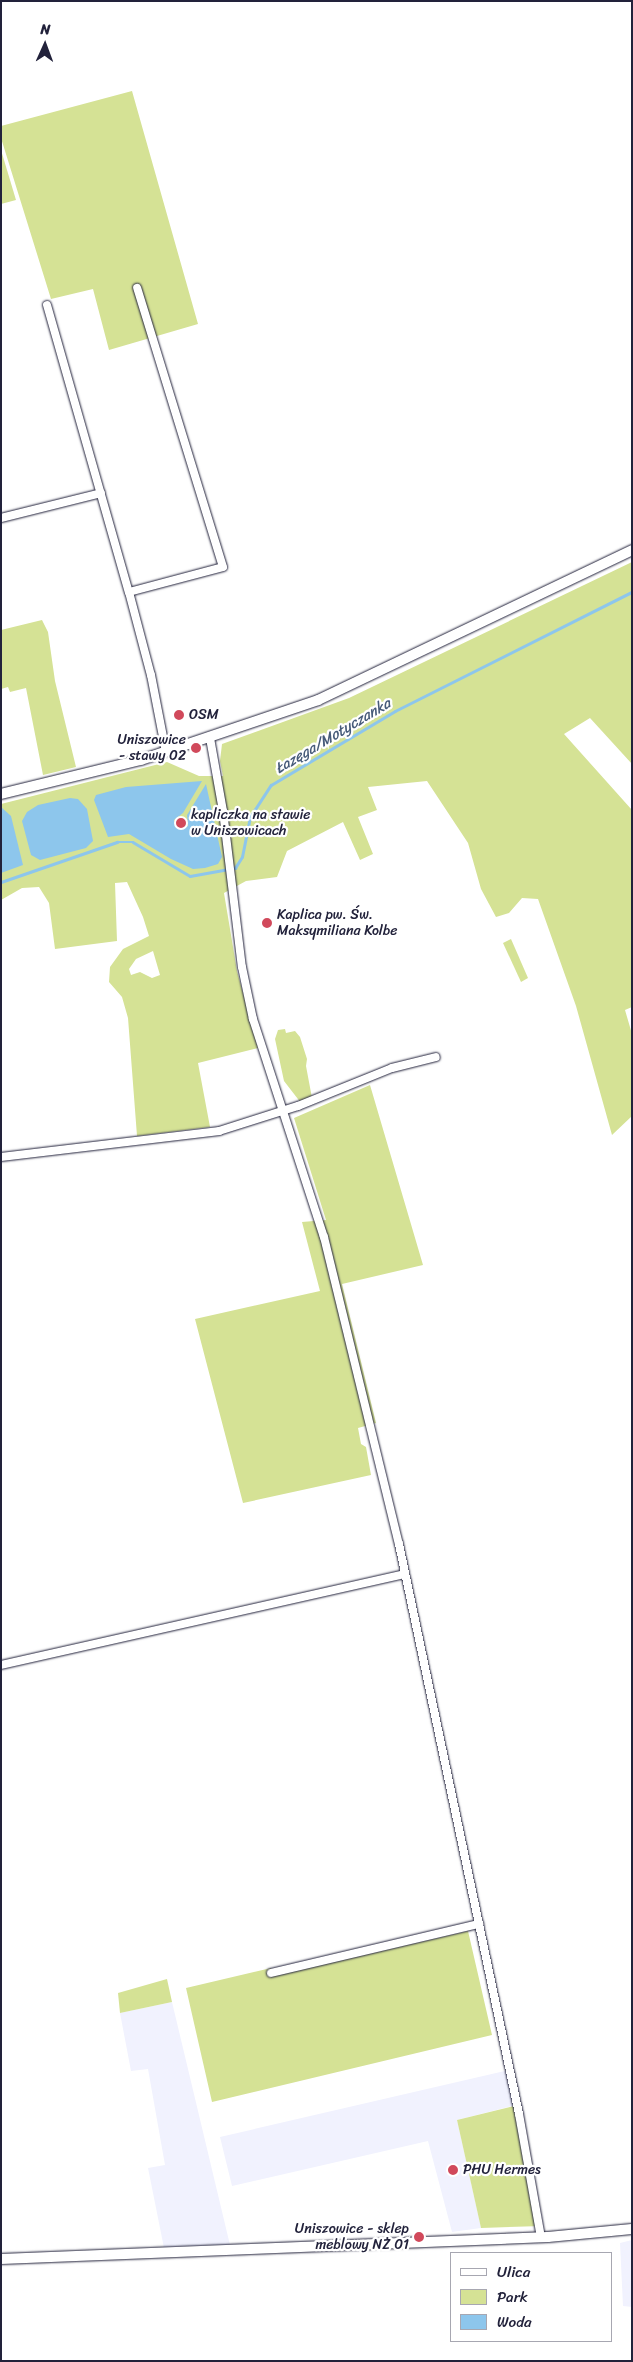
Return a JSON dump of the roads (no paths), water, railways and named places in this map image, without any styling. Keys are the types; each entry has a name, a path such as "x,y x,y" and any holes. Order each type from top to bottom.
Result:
{"street":[{"path":"129,592 223,567 137,288"},
{"path":"47,305 129,592 151,675 166,752"},
{"path":"1,518 101,493"},
{"path":"1,794 79,777 166,752 210,738 354,684 632,550"},
{"path":"210,738 230,860 244,976 254,1019 324,1238 405,1574 479,1924 541,2237"},
{"path":"1,1157 219,1131 283,1110 392,1068 436,1057"},
{"path":"1,1665 405,1574"},
{"path":"271,1973 479,1924"},
{"path":"1,2259 541,2237 632,2229"}],"water":[{"path":"202,781 183,813 174,820 176,826 182,829 188,826 187,815 206,784 222,857 218,864 205,868 193,869 171,859 129,834 108,837 94,800 96,795 126,787"},
{"path":"70,798 78,799 87,809 93,841 86,848 40,860 31,855 22,821 27,812 38,805"},
{"path":"1,807 11,816 23,865 1,873"}],"waterway":[{"name":"Łazęga/Motyczanka","path":"1,882 117,842 133,842 190,876 235,868 242,857 250,817 271,785 395,711 632,592"}],"place":[{"name":"OSM","path":"179,715"},
{"name":"Uniszowice - stawy 02","path":"196,748"},
{"name":"kapliczka na stawie w Uniszowicach","path":"181,823"},
{"name":"Kaplica pw. Św. Maksymiliana Kolbe","path":"267,923"},
{"name":"PHU Hermes","path":"453,2170"},
{"name":"Uniszowice - sklep meblowy NŻ 01","path":"419,2237"}]}
